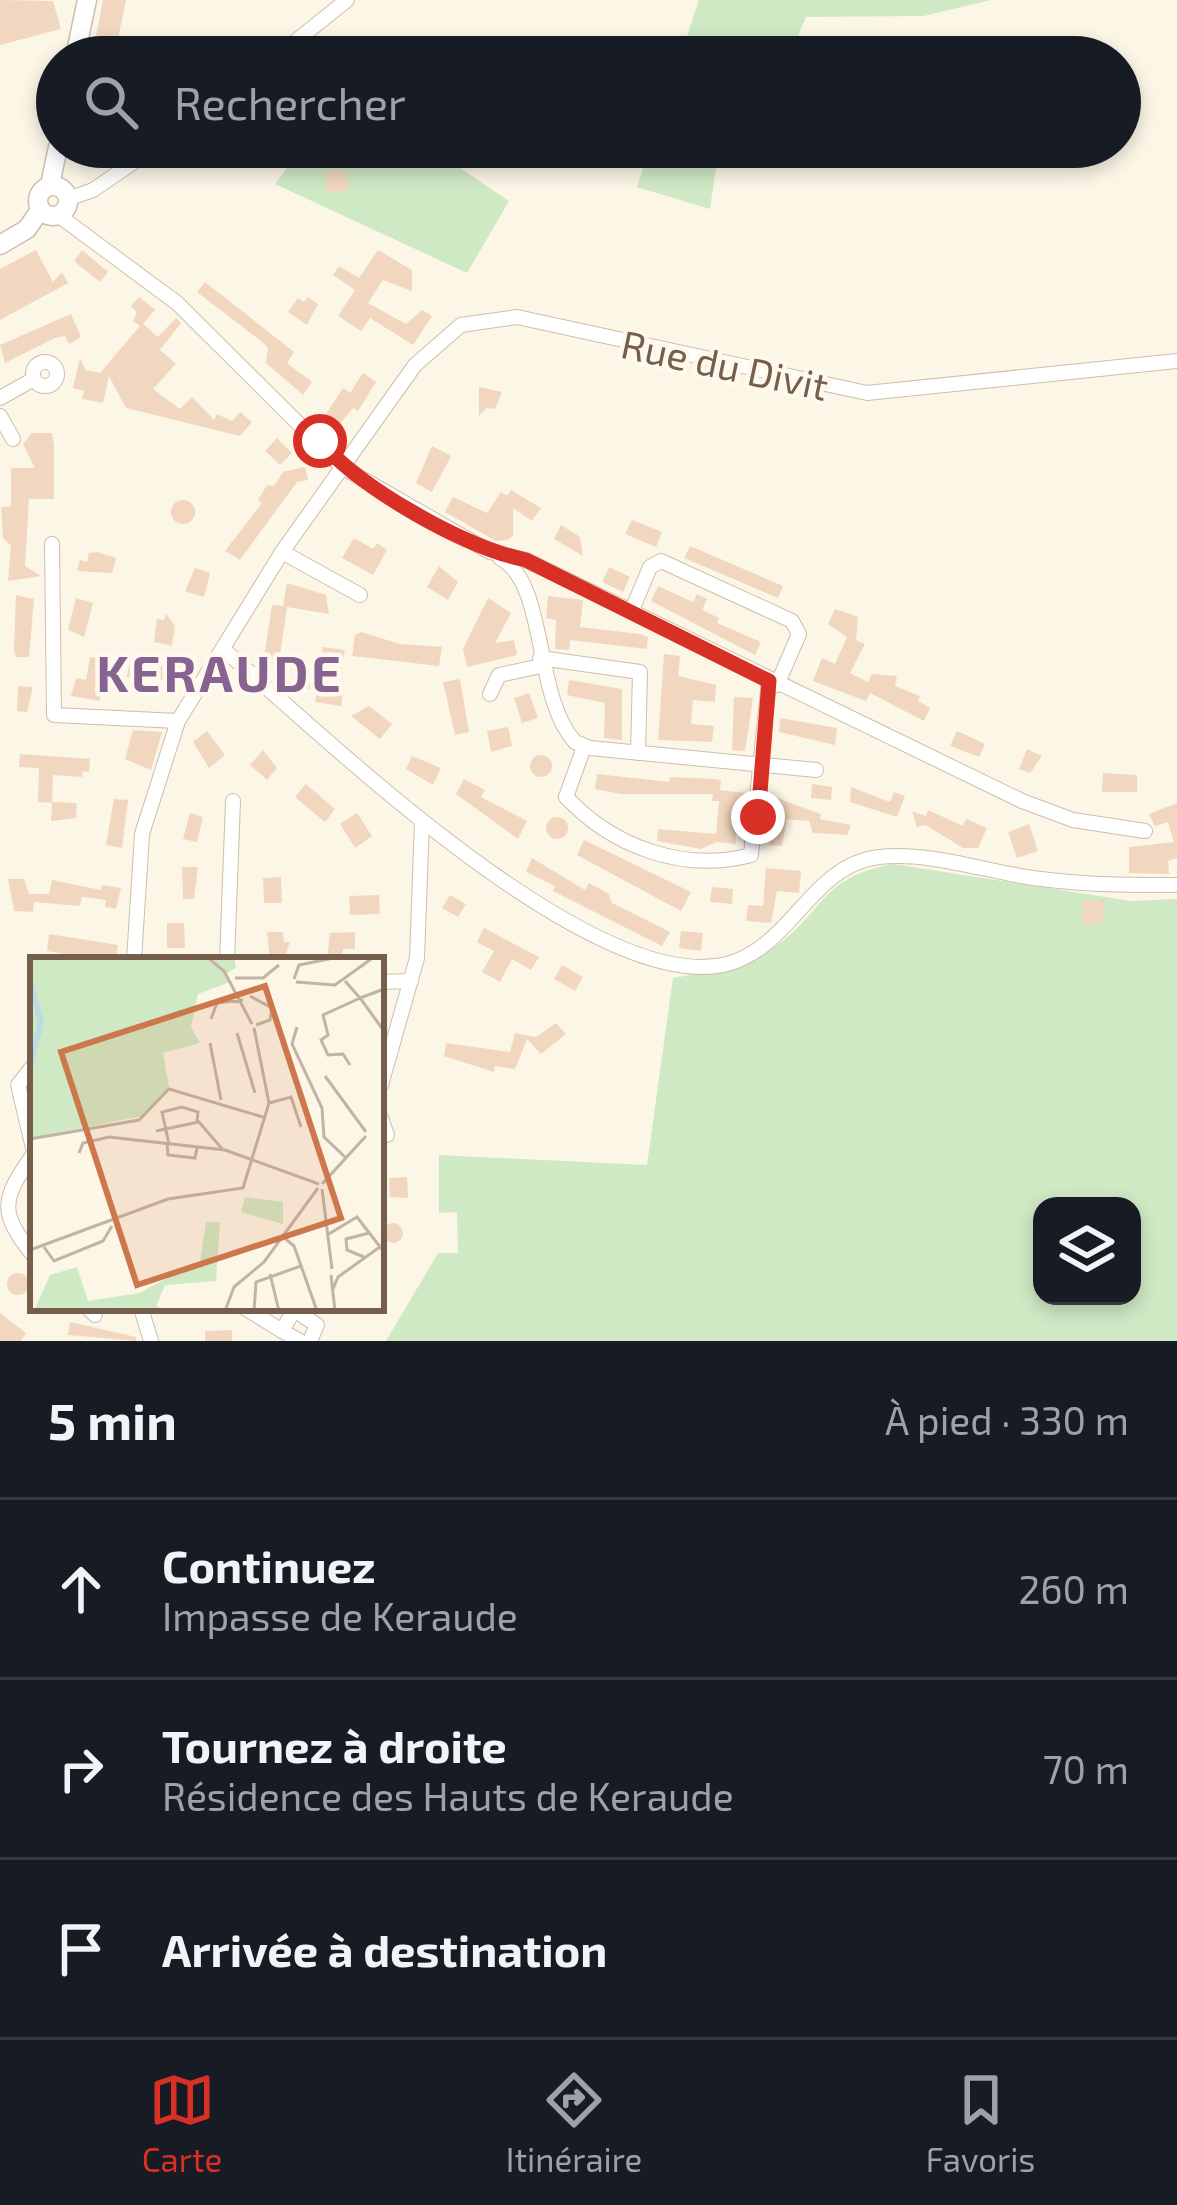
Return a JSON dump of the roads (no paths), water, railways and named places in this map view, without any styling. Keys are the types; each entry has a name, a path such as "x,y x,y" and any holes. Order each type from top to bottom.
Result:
{"street":[{"path":"79,36 87,0"},
{"path":"300,36 338,2"},
{"path":"54,168 50,185 64,190 56,208"},
{"path":"0,245 125,168"},
{"path":"56,208 177,303 342,467 510,563 522,579 540,662 568,734 584,747 816,770"},
{"name":"Rue du Divit","path":"134,957 142,834 178,721 282,552 390,395 441,337 474,320 500,316 867,393 1177,361"},
{"path":"0,398 34,379"},
{"path":"0,416 13,440"},
{"path":"52,544 54,715 178,721"},
{"path":"282,552 359,595"},
{"path":"490,552 526,560 1022,801 1073,820 1145,832"},
{"path":"584,747 566,789 568,800 640,848 677,861 735,858 755,851 773,683 799,634 792,621 661,561 650,567 632,610"},
{"path":"223,649 422,821 526,895 674,967 705,968 753,952 779,934 827,879 854,863 902,856 1042,879 1177,885"},
{"path":"490,694 499,675 540,662 640,672 638,753"},
{"path":"227,957 233,801"},
{"path":"384,1075 411,981 422,821"},
{"path":"384,982 411,981"},
{"path":"30,1070 18,1085 30,1139"},
{"path":"384,1128 386,1135"},
{"path":"30,1156 9,1186 3,1218 30,1251"},
{"path":"142,1311 151,1341"},
{"path":"250,1311 299,1341"},
{"path":"282,1331 293,1311"},
{"path":"297,1311 316,1324 310,1341"}],"district":[{"name":"KERAUDE","path":"220,671"}]}
